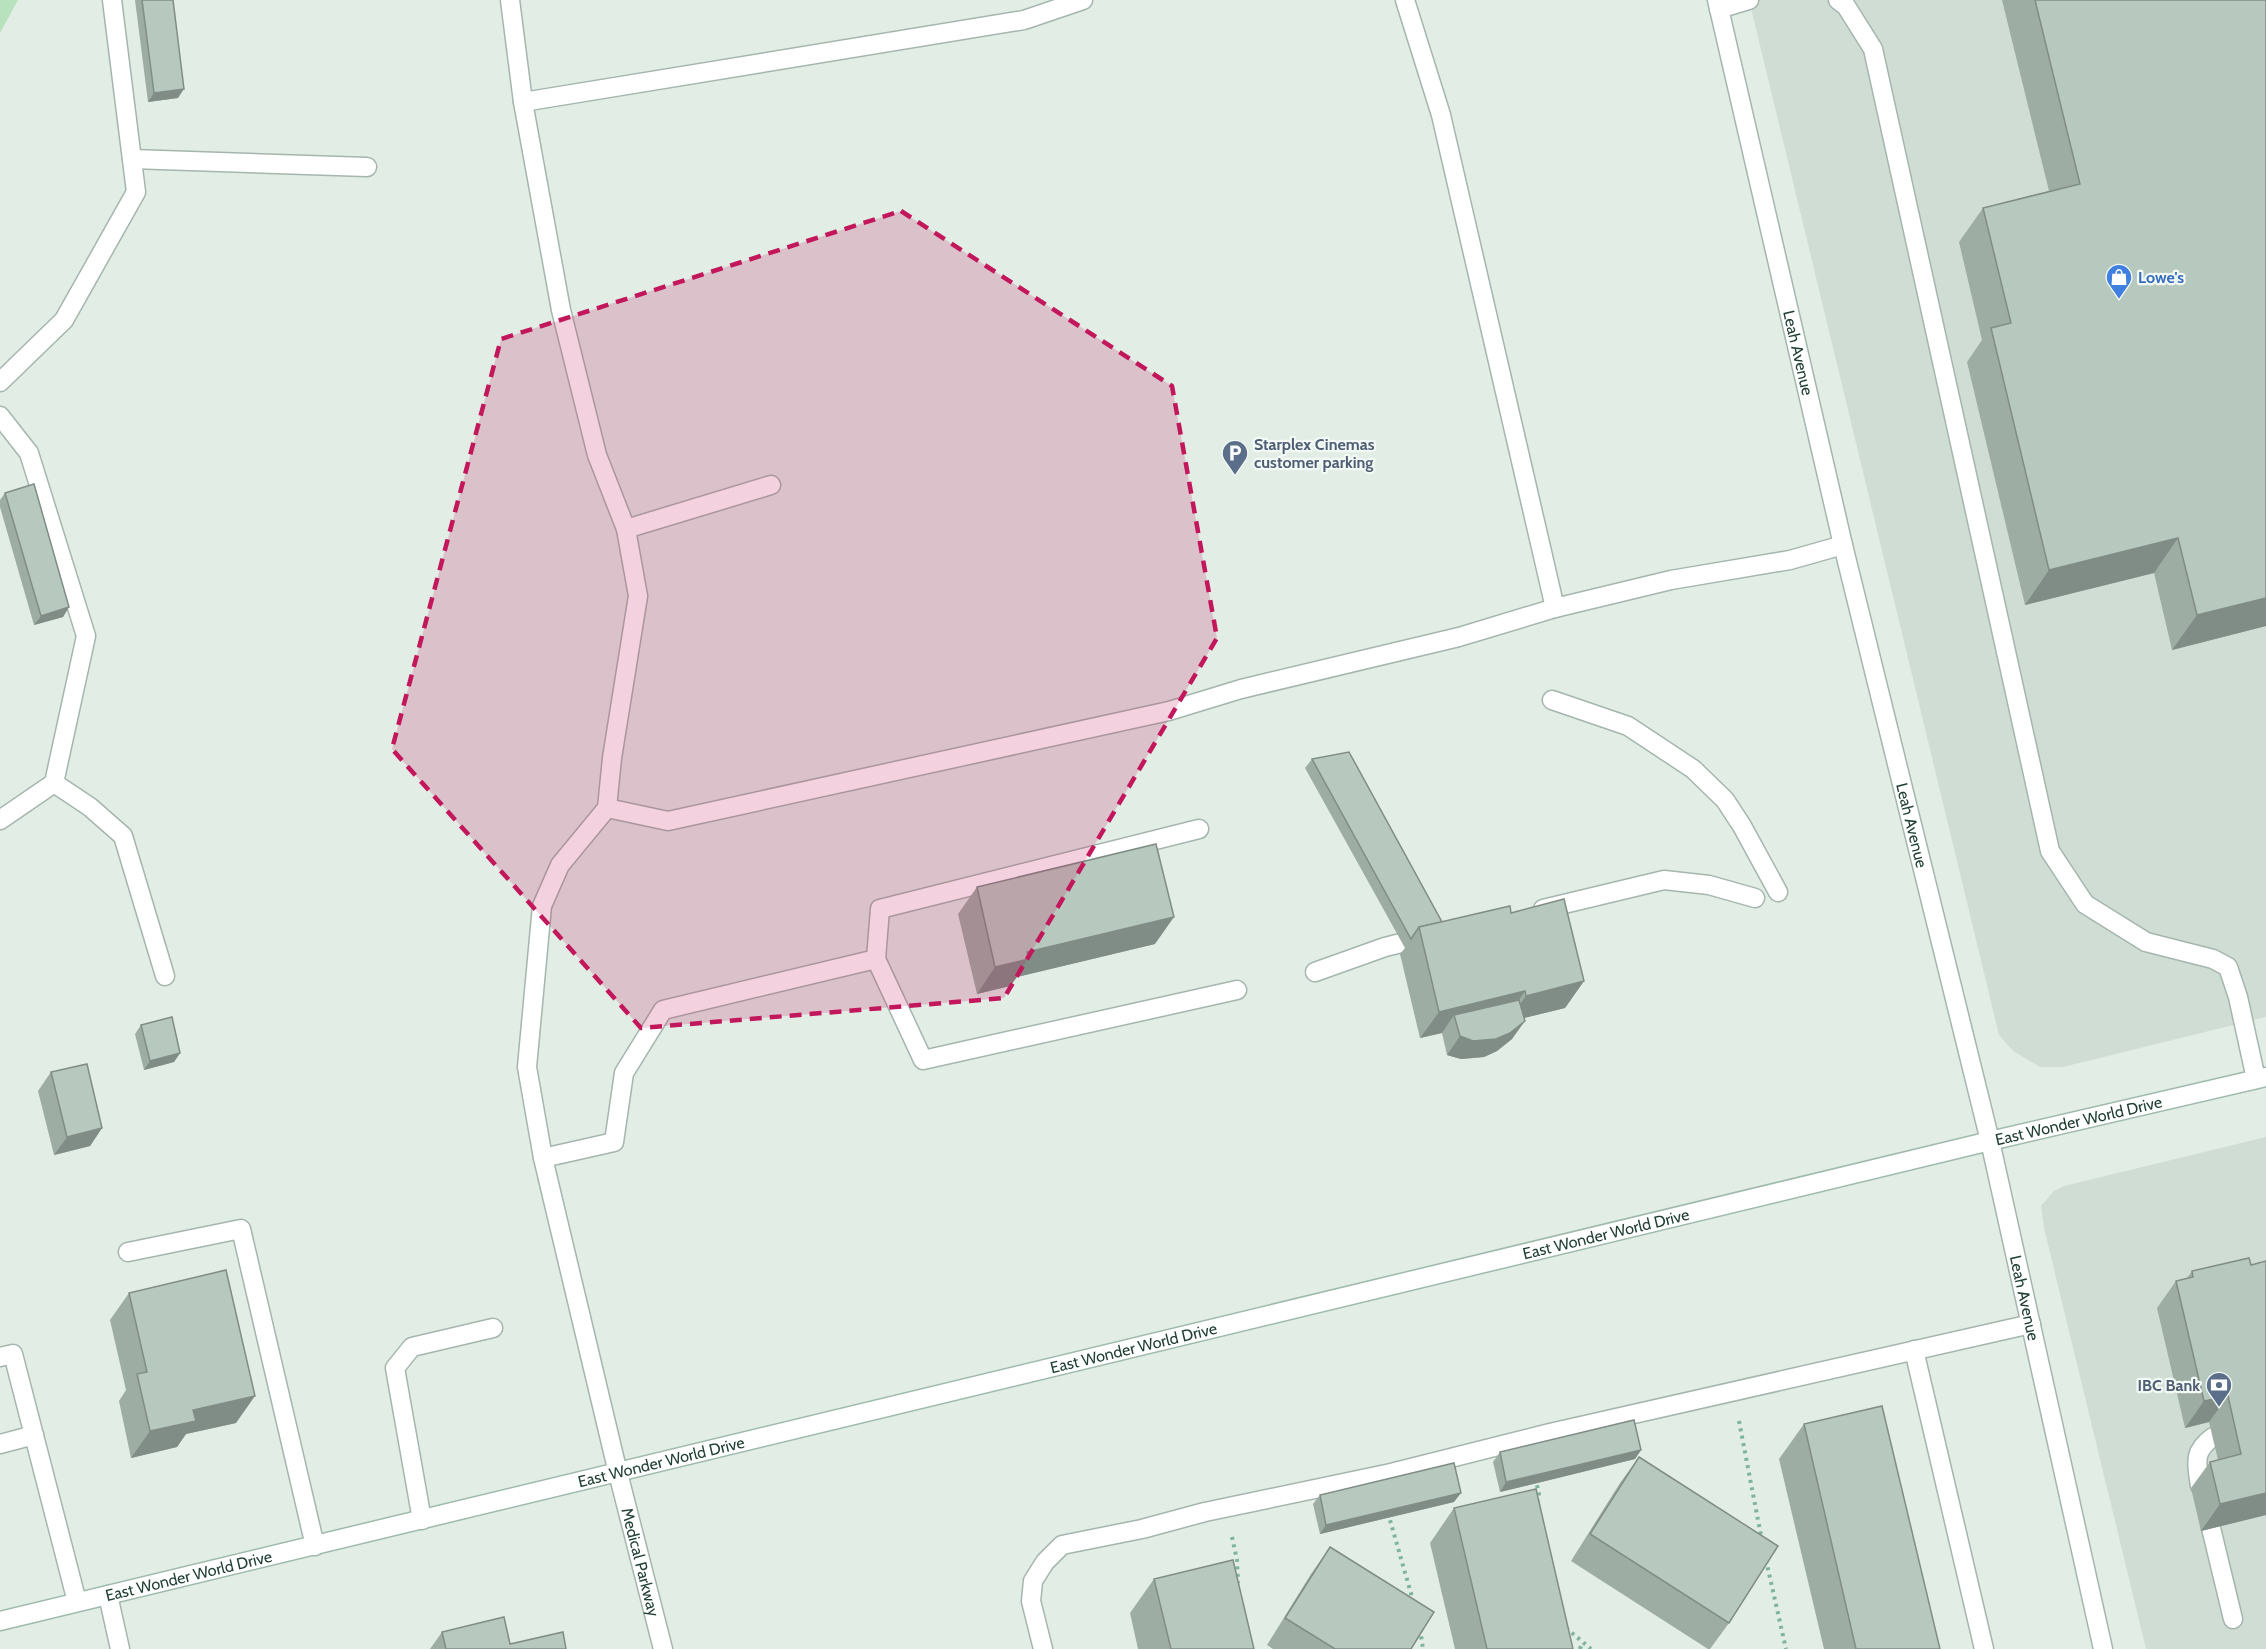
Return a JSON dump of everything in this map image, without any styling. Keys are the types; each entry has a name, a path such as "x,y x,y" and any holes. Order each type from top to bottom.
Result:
{"main road":[{"path":"0,382 64,320 136,192 112,0"},
{"path":"510,0 523,102 561,310 597,455 626,529 638,596 612,758 608,808 668,820 1169,711 1241,689 1459,637 1555,608 1671,580 1791,560 1844,545"},
{"path":"523,102 1024,20 1083,0"},
{"path":"1405,0 1442,116 1555,608"},
{"path":"1718,5 1749,0"},
{"path":"1838,0 1846,6 1873,49 2050,851 2085,904 2146,942 2213,960 2228,967 2261,1078"},
{"name":"Leah Avenue","path":"1718,5 1844,545 1990,1141 2103,1649"},
{"path":"132,159 367,166"},
{"path":"0,416 29,453 86,636 54,783 0,820"},
{"path":"626,529 771,485"},
{"path":"1552,700 1628,726 1693,769 1725,800 1778,892"},
{"path":"54,783 90,807 123,836 165,976"},
{"name":"Medical Parkway","path":"608,808 560,865 542,906 527,1067 543,1158 618,1473 663,1649"},
{"path":"1199,829 880,909 876,959 922,1060 1237,990"},
{"path":"1526,913 1664,880 1709,885 1755,898"},
{"path":"1316,972 1385,946 1439,934"},
{"path":"543,1158 614,1142 624,1073 663,1010 876,959"},
{"name":"East Wonder World Drive","path":"0,1621 1990,1141 2261,1078"},
{"path":"128,1252 241,1229 315,1546"},
{"path":"1043,1649 1031,1601 1033,1581 1045,1562 1062,1545 1142,1529 1226,1507 1377,1475 2031,1324"},
{"path":"422,1520 395,1368 412,1347 493,1328"},
{"path":"1914,1350 1984,1649"},
{"path":"0,1357 13,1354 77,1602"},
{"path":"0,1444 34,1435"},
{"path":"2200,1486 2196,1458 2204,1444 2213,1437"},
{"path":"2211,1528 2233,1619"},
{"path":"108,1595 120,1649"}],"path":[{"path":"1733,1391 1775,1606 1786,1649"},
{"path":"1525,1439 1539,1493 1536,1504"},
{"path":"1377,1475 1416,1611"},
{"path":"1226,1507 1237,1560 1239,1593"},
{"path":"1558,1622 1591,1649"},
{"path":"1419,1623 1423,1649"},
{"path":"1580,1649 1582,1642"}],"highlighted area":[{"path":"901,211 1172,386 1217,638 1004,998 641,1028 392,749 501,339"}],"shaded area":[{"path":"1749,0 2266,0 2266,1017 2063,1067 2040,1067 2013,1051 1999,1035"},
{"path":"2266,1137 2266,1649 2146,1649 2044,1228 2041,1206 2054,1191 2064,1186"}],"green space":[{"path":"0,0 18,0 0,33"}],"building":[{"path":"142,0 173,0 184,89 154,93"},
{"name":"Lowe's","path":"2035,0 2266,0 2266,598 2197,615 2178,538 2049,570 1991,328 2011,323 1983,208 2080,184"},
{"path":"34,484 69,607 41,616 5,493"},
{"path":"1349,752 1442,922 1419,927 1411,939 1312,759"},
{"path":"1156,844 1174,917 1027,952 1029,959 995,967 977,887"},
{"path":"1564,899 1584,981 1526,996 1525,991 1439,1012 1419,927 1510,906 1511,913"},
{"path":"1519,1000 1525,1021 1510,1033 1496,1039 1473,1041 1460,1036 1454,1015"},
{"path":"172,1017 180,1053 150,1061 141,1025"},
{"path":"87,1064 102,1128 67,1137 51,1072"},
{"name":"IBC Bank","path":"2249,1258 2251,1265 2266,1261 2266,1493 2220,1504 2210,1462 2241,1454 2228,1396 2204,1401 2176,1281 2193,1277 2192,1271"},
{"path":"226,1270 255,1396 193,1410 196,1421 150,1431 137,1374 147,1372 129,1293"},
{"path":"1882,1406 1940,1649 1856,1649 1804,1424"},
{"path":"1634,1420 1641,1450 1506,1482 1500,1452"},
{"path":"1639,1457 1778,1546 1729,1623 1590,1534"},
{"path":"1454,1463 1461,1493 1326,1525 1320,1495"},
{"path":"1536,1489 1573,1649 1487,1649 1454,1508"},
{"path":"1330,1547 1434,1612 1411,1649 1335,1649 1285,1618"},
{"path":"1233,1560 1254,1649 1171,1649 1154,1579"},
{"path":"504,1617 510,1644 563,1632 566,1649 446,1649 442,1632"}],"place":[{"name":"Lowe's","path":"2119,300"},
{"name":"Starplex Cinemas customer parking","path":"1235,476"},
{"name":"IBC Bank","path":"2219,1408"}]}
